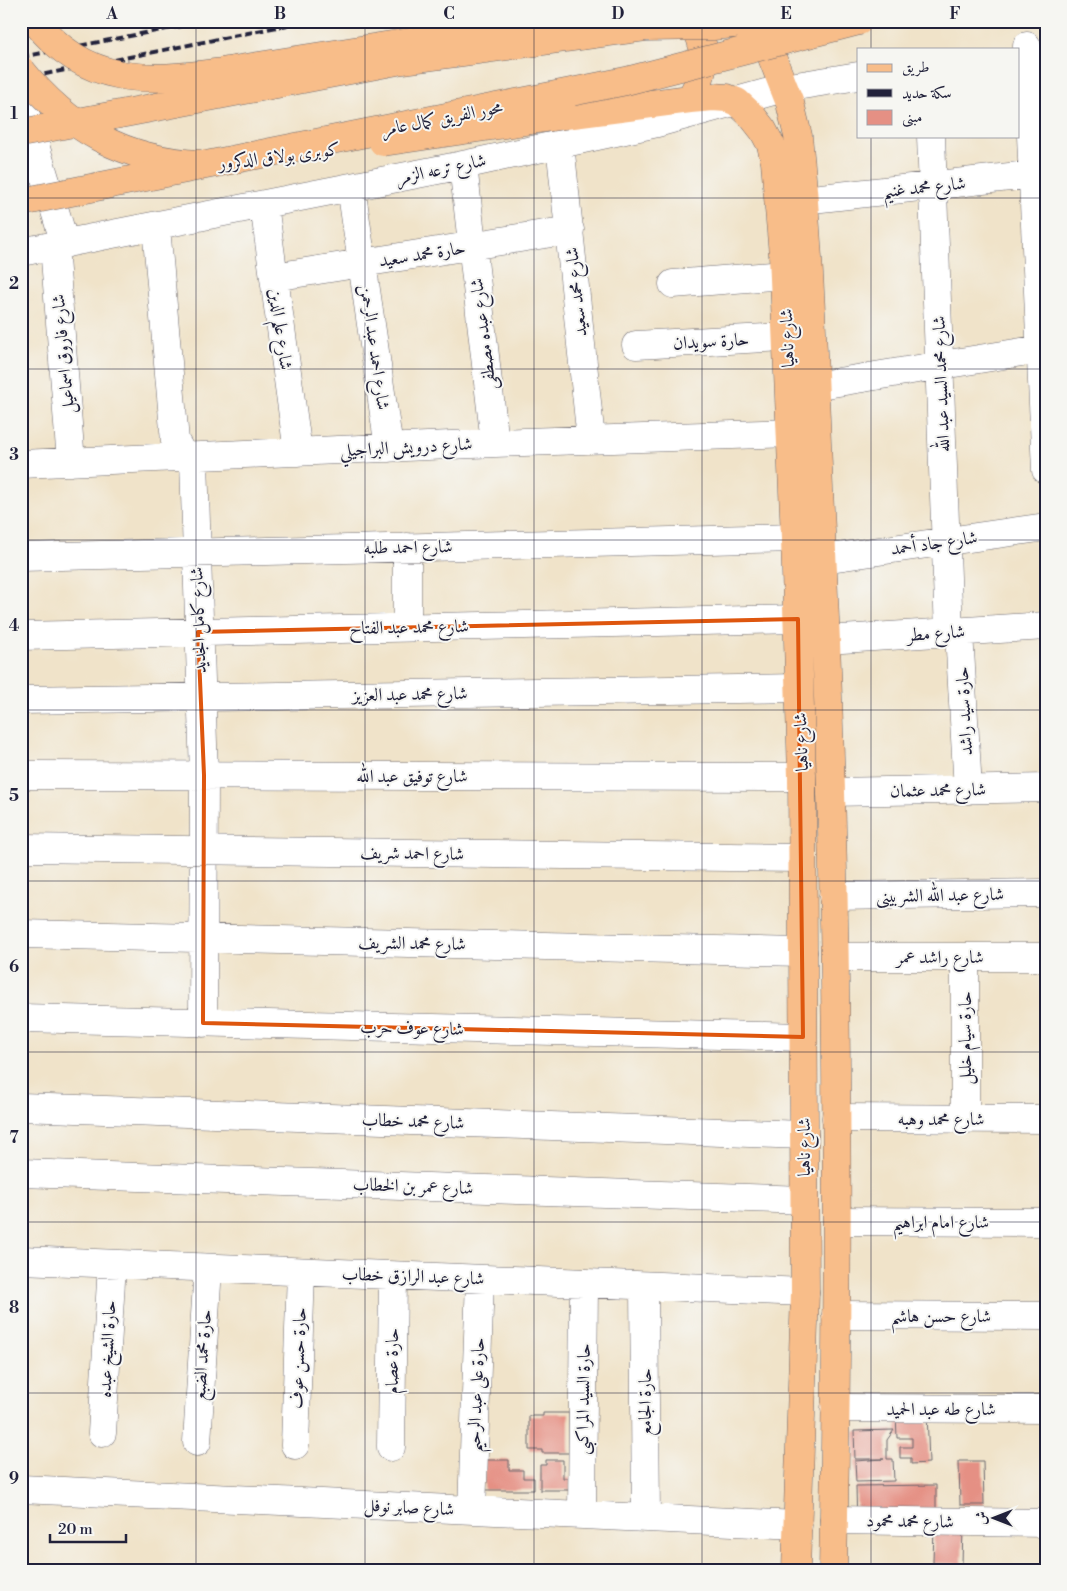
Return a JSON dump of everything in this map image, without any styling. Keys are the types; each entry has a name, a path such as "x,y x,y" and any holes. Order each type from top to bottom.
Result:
{"main road":[{"path":"34,21 45,34 70,54 104,72 139,79 175,78 222,72 544,21"},
{"path":"690,21 695,27 702,45 704,64 700,83 690,99"},
{"name":"شارع ناهيا","path":"757,21 787,95 798,136 823,559 835,957 837,1221 833,1570"},
{"path":"21,132 397,62 647,27 713,26 764,21"},
{"name":"محور الفريق كمال عامر","path":"21,202 626,82 859,21"},
{"name":"كوبرى بولاق الدكرور","path":"21,70 42,96 66,117 104,142 140,155 191,164 261,159 690,99"},
{"path":"690,99 727,98 744,109 755,110 765,100 787,95"},
{"name":"شارع ناهيا","path":"744,109 767,138 775,162 784,275 798,619 802,777 805,1292 796,1570"}],"street":[{"path":"1029,45 1040,174 1046,470"},
{"path":"787,95 857,76"},
{"name":"شارع فاروق اسماعيل","path":"21,100 59,245 72,462"},
{"name":"شارع ترعه الزمر","path":"21,252 351,188 657,123 744,109"},
{"name":"شارع محمد السيد عبد الله","path":"931,138 946,541 954,632"},
{"name":"شارع محمد سعيد","path":"560,144 591,440"},
{"name":"شارع عبده مصطفى","path":"463,165 495,443"},
{"name":"شارع محمد غنيم","path":"803,200 1040,174"},
{"name":"شارع احمد عبد الرحمن","path":"351,188 389,448"},
{"name":"شارع علم الدين","path":"264,205 298,452"},
{"path":"156,227 175,441 182,452 191,457"},
{"name":"حارة محمد سعيد","path":"274,277 570,230"},
{"path":"673,284 784,275"},
{"name":"حارة سويدان","path":"636,345 786,336"},
{"path":"814,386 1043,348"},
{"name":"شارع درويش البراجيلي","path":"21,464 495,443 791,433"},
{"name":"شارع كامل الجديد","path":"191,457 194,462 204,775 203,1023"},
{"name":"شارع جاد أحمد","path":"823,559 1046,527"},
{"name":"شارع احمد طلبه","path":"21,557 795,538"},
{"path":"407,547 407,627"},
{"name":"شارع محمد عبد الفتاح","path":"21,636 798,619"},
{"name":"شارع مطر","path":"826,640 1046,626"},
{"name":"حارة سيد راشد","path":"954,632 968,790"},
{"name":"شارع محمد عبد العزيز","path":"21,700 799,688"},
{"name":"شارع توفيق عبد الله","path":"21,775 802,777"},
{"name":"شارع محمد عثمان","path":"831,792 1046,788"},
{"name":"شارع احمد شريف","path":"21,848 802,858"},
{"name":"شارع عبد الله الشربينى","path":"833,896 1046,893"},
{"name":"شارع محمد الشريف","path":"21,934 803,952"},
{"name":"شارع راشد عمر","path":"835,957 1046,957"},
{"name":"حارة سيام خليل","path":"965,957 965,1119"},
{"name":"شارع عوف حرب","path":"21,1018 804,1037"},
{"name":"شارع محمد خطاب","path":"21,1107 804,1135"},
{"name":"شارع محمد وهبه","path":"836,1118 1046,1119"},
{"name":"شارع عمر بن الخطاب","path":"21,1173 804,1200"},
{"name":"شارع امام ابراهيم","path":"837,1221 1046,1222"},
{"name":"شارع عبد الرازق خطاب","path":"21,1260 805,1292"},
{"name":"حارة الشيخ عبده","path":"102,1433 112,1264"},
{"name":"حارة محمد الضبع","path":"197,1442 208,1268"},
{"name":"حارة حسن عوف","path":"295,1445 301,1272"},
{"name":"حارة عصام","path":"392,1447 393,1276"},
{"name":"حارة على عبد الرحيم","path":"472,1510 480,1279"},
{"name":"حارة السيد المراكبى","path":"582,1514 584,1283"},
{"name":"حارة الجامع","path":"644,1286 646,1518"},
{"name":"شارع حسن هاشم","path":"836,1315 1046,1316"},
{"name":"شارع طه عبد الحميد","path":"836,1408 1046,1409"},
{"name":"شارع صابر نوفل","path":"21,1489 798,1525"},
{"name":"شارع محمد محمود","path":"834,1520 1046,1523"}],"highlighted area":[{"path":"798,619 803,1037 203,1023 204,775 198,632"}],"building":[{"path":"927,1412 929,1463 911,1464 911,1458 900,1458 900,1447 912,1447 912,1438 897,1438 896,1413"},
{"path":"543,1413 569,1413 569,1453 542,1453 542,1450 529,1450 529,1416 543,1416"},
{"path":"894,1430 887,1440 887,1459 893,1459 894,1481 856,1482 855,1461 884,1459 855,1459 854,1431"},
{"path":"484,1460 509,1460 509,1470 523,1470 523,1478 534,1478 534,1490 484,1490"},
{"path":"546,1460 563,1460 563,1478 571,1478 570,1490 540,1490 540,1465 546,1465"},
{"path":"959,1461 983,1461 984,1505 960,1505"},
{"path":"936,1485 936,1515 857,1529 856,1486"},
{"path":"934,1526 963,1528 962,1564 933,1563"}],"railway":[{"path":"21,57 208,21"},
{"path":"21,79 307,21"}]}
